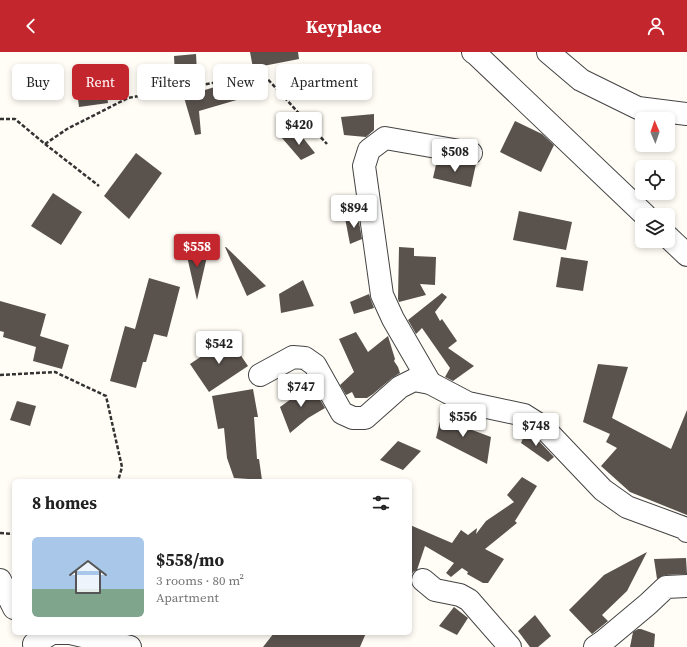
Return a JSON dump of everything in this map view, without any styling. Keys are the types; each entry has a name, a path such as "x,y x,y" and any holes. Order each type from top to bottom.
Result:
{"street":[{"path":"473,52 638,208"},
{"path":"548,52 581,80 638,108 687,114"},
{"path":"430,383 382,295 364,166 369,150 385,138 471,153"},
{"path":"675,244 687,255"},
{"path":"260,374 293,357 305,358 315,365 342,413 352,418 365,418 400,387 414,380 430,383 468,403 524,415 543,427 603,490 627,507 684,528 687,531"},
{"path":"0,580 12,604"},
{"path":"423,580 436,590 460,595 469,600 510,647"},
{"path":"595,647 648,604 666,587 687,586"},
{"path":"33,641 47,635"},
{"path":"79,635 130,647"}],"path":[{"path":"45,144 67,129 128,98 263,74 327,144"},
{"path":"0,119 15,119 99,186"},
{"path":"0,375 55,372 106,396 122,467 119,479"},
{"path":"0,533 12,534"}],"building":[{"path":"250,52 298,52 299,59 268,65 252,64"},
{"path":"196,54 197,64 174,64 174,56"},
{"path":"213,88 213,100 237,100 199,111 201,134 195,135 185,100 205,100 205,90"},
{"path":"78,100 108,100 108,103 79,107"},
{"path":"374,114 374,130 366,137 344,135 341,117"},
{"path":"515,121 542,134 554,145 541,172 500,152"},
{"path":"300,134 315,153 301,160 282,138"},
{"path":"136,153 162,173 129,219 104,196"},
{"path":"437,160 469,165 476,164 471,187 433,178"},
{"path":"53,193 82,212 61,245 31,226"},
{"path":"519,211 572,222 566,250 513,240"},
{"path":"358,216 362,239 350,244 345,218"},
{"path":"226,247 266,286 247,296"},
{"path":"399,247 414,248 414,256 436,257 435,285 420,284 426,295 399,302"},
{"path":"186,252 208,252 197,300"},
{"path":"561,257 588,261 583,291 556,287"},
{"path":"149,278 180,287 167,337 154,334 146,362 143,362 136,388 110,381 125,326 135,329"},
{"path":"303,280 314,306 281,313 279,294"},
{"path":"442,293 447,297 435,312 440,321 442,319 457,341 448,348 474,366 453,381 445,377 450,368 422,328 416,334 408,320"},
{"path":"369,294 374,308 354,314 350,302"},
{"path":"0,301 46,314 40,336 69,345 62,369 33,361 36,347 3,337 4,332 0,331"},
{"path":"356,332 368,352 388,336 395,359 394,361 400,373 367,398 355,398 352,392 346,395 340,385 354,372 339,339"},
{"path":"229,338 248,366 209,392 190,364"},
{"path":"598,364 628,367 612,418 671,449 687,410 687,515 630,492 601,466 617,448 606,442 610,434 583,422"},
{"path":"312,386 325,408 308,418 290,433 280,407 302,391"},
{"path":"253,389 258,417 254,417 257,459 259,459 262,479 234,478 227,458 224,428 218,429 212,396"},
{"path":"17,401 36,406 30,426 10,420"},
{"path":"443,409 456,417 456,424 491,437 487,464 436,438"},
{"path":"526,431 535,437 554,457 548,462 521,443"},
{"path":"398,441 421,451 403,470 380,460"},
{"path":"522,477 537,486 515,521 517,523 485,549 504,559 488,583 483,583 467,574 468,572 462,568 451,577 446,573 454,563 425,546 417,570 413,572 412,575 412,526 452,543 461,530 468,535 477,528 476,534 486,521 514,502 507,495"},
{"path":"647,552 627,591 602,615 608,621 592,634 569,610 604,575"},
{"path":"686,558 687,574 665,575 657,579 654,559"},
{"path":"454,607 468,618 457,635 439,626"},
{"path":"535,615 551,636 538,647 530,647 518,631"},
{"path":"638,629 655,634 654,647 630,647 633,632"},
{"path":"272,635 365,635 360,647 263,647"}]}
